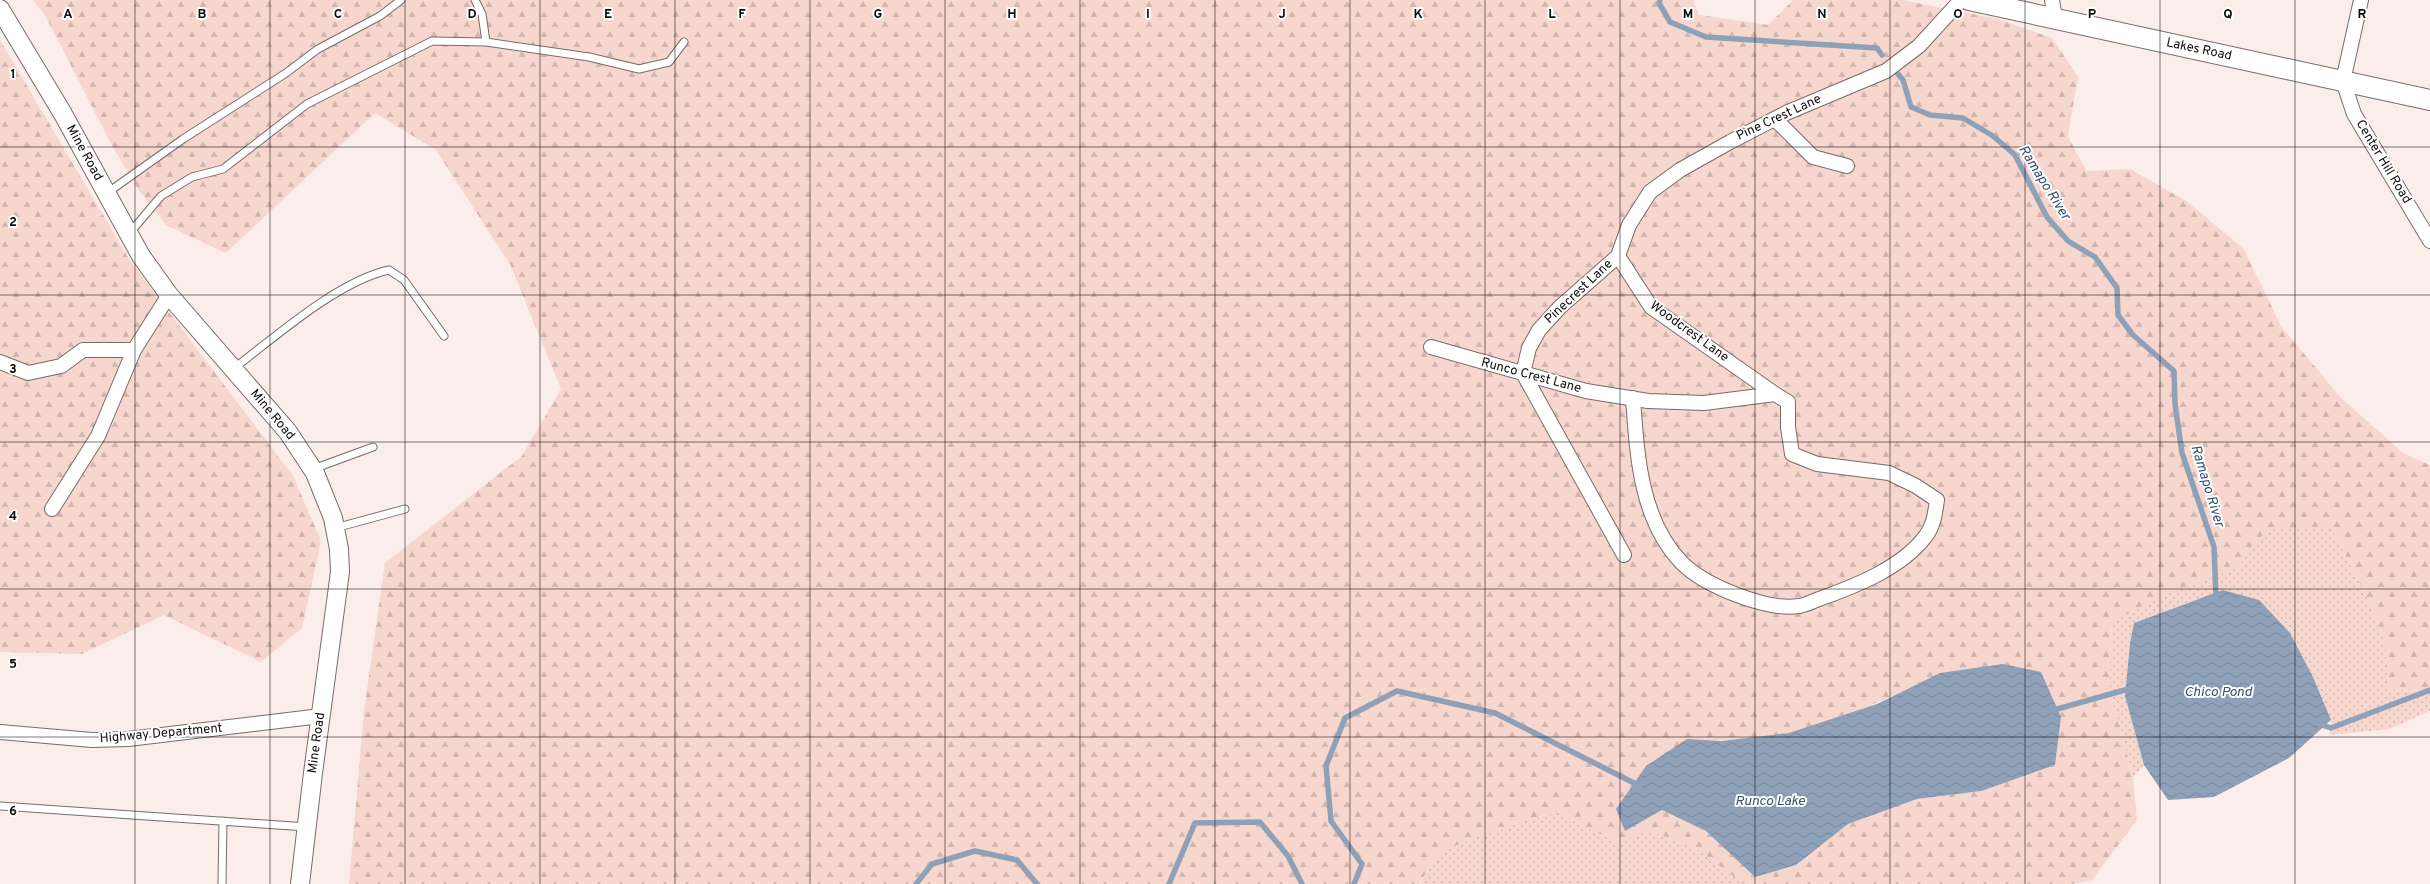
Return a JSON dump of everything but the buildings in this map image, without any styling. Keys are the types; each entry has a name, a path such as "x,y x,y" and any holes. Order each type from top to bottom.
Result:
{"main road":[{"name":"Lakes Road","path":"1969,0 2053,9 2343,81 2430,100"}],"street":[{"name":"Pine Crest Lane","path":"1618,256 1629,225 1650,192 1680,170 1775,119 1886,71 1920,46 1961,0"},
{"path":"2343,81 2361,0"},
{"name":"Mine Road","path":"0,9 64,114 141,256 169,295 288,432 313,469 335,528 340,572 300,884"},
{"name":"Center Hill Road","path":"2343,81 2354,114 2430,241"},
{"path":"1775,119 1813,157 1847,166"},
{"name":"Pinecrest Lane","path":"1523,373 1529,348 1539,330 1560,307 1618,256"},
{"name":"Woodcrest Lane","path":"1618,256 1651,307 1776,394"},
{"path":"52,509 98,436 134,350 169,295"},
{"name":"Runco Crest Lane","path":"1431,347 1586,391 1633,398 1704,404 1776,394"},
{"path":"0,362 28,374 61,366 83,350 134,350"},
{"path":"1523,373 1624,555"},
{"path":"1633,398 1638,461 1645,492 1655,520 1670,548 1683,564 1728,591 1768,604 1799,606 1866,580 1902,559 1925,537 1933,523 1937,500 1916,486 1889,473 1817,464 1792,454 1788,427 1788,402 1776,394"},
{"name":"Highway Department","path":"0,732 92,740 128,739 321,716"}],"lane":[{"path":"106,193 183,140 286,73 318,49 380,16 401,0"},
{"path":"475,0 482,14 486,42"},
{"path":"129,234 161,196 192,177 223,169 308,104 432,41 486,42 589,57 639,69 669,62 684,42"},
{"path":"233,369 338,293 372,274 389,270 404,280 444,336"},
{"path":"313,469 373,447"},
{"path":"335,528 405,509"},
{"path":"0,806 307,827"},
{"path":"222,884 223,821"}],"green space":[{"path":"33,0 1693,0 1699,15 1768,25 1793,0 1902,0 1998,19 2052,38 2078,77 2068,136 2086,171 2130,169 2186,201 2243,248 2281,326 2341,398 2403,453 2430,465 2430,691 2388,690 2386,643 2365,593 2331,528 2268,528 2237,568 2168,593 2112,622 2109,683 2133,777 2137,820 2092,880 2074,884 1744,884 1698,850 1648,830 1618,843 1557,812 1497,829 1440,852 1419,884 349,884 364,711 385,563 522,456 561,389 511,266 436,150 375,113 226,253 166,225 138,189 110,142 45,15","holes":["1940,673 1981,791 1917,799 1848,824 1796,865 1755,877 1706,831 1662,810 1687,739 1738,740 1765,738 1790,733 1848,715 1904,691"]},
{"path":"0,40 129,259 293,476 321,541 302,628 261,662 164,615 82,654 0,652"},
{"path":"2268,528 2331,528 2365,593 2386,643 2388,690 2430,691 2430,711 2389,729 2330,735 2331,720 2313,677 2290,633 2223,590 2134,623 2130,643 2125,696 2144,765 2133,777 2109,683 2112,622 2168,593 2237,568"},
{"path":"1557,812 1618,843 1648,830 1698,850 1744,884 1420,884 1440,852 1497,829"}],"water":[{"name":"Chico Pond","path":"2223,590 2259,600 2290,633 2313,677 2331,720 2289,758 2214,797 2168,800 2144,765 2125,696 2130,643 2134,623"},
{"name":"Runco Lake","path":"2003,664 2041,672 2061,717 2055,765 1981,791 1917,799 1848,824 1796,865 1755,877 1706,831 1662,810 1625,831 1616,809 1646,766 1687,739 1722,741 1789,733 1877,704 1940,673"}],"waterway":[{"name":"Ramapo River","path":"1660,0 1659,3 1670,22 1706,37 1877,48 1882,55"},
{"name":"Ramapo River","path":"1898,74 1903,80 1911,107 1930,115 1963,118 1993,136 2015,155 2047,217 2068,241 2095,257 2117,288 2118,315 2133,335 2174,371 2175,404 2182,453 2214,547 2216,598"},
{"path":"2050,711 2132,688"},
{"name":"Ramapo River","path":"2319,724 2331,728 2430,690"},
{"path":"1354,884 1362,864 1331,821 1326,766 1345,718 1397,691 1495,713 1640,786"},
{"path":"1169,884 1195,823 1260,822 1288,856 1302,884"},
{"path":"916,884 932,864 975,851 1017,860 1037,884"}]}
